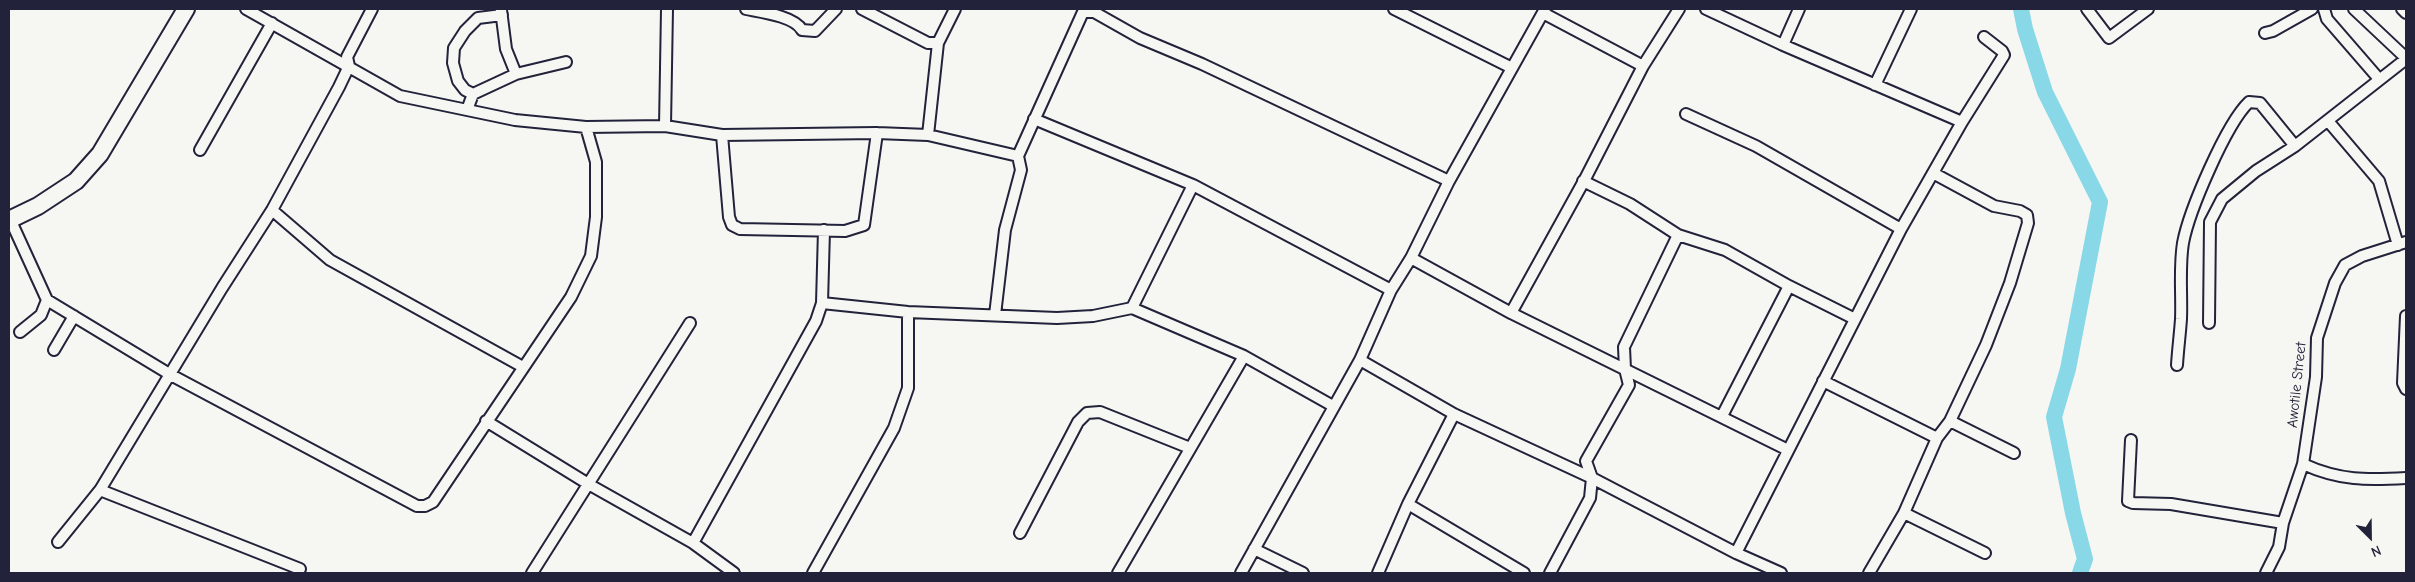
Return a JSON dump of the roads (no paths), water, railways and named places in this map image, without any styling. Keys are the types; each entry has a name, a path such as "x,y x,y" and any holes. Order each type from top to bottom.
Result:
{"main road":[{"path":"9,219 38,206 76,181 100,154 186,9"}],"street":[{"path":"246,9 400,96 515,120 586,127 665,126 722,135 877,133 928,136 1018,156"},
{"path":"58,542 100,490 172,375 222,288 272,210 340,87 349,66 347,57 372,9"},
{"path":"665,126 667,9"},
{"path":"746,9 779,16 800,26 802,30 815,31 836,9"},
{"path":"862,9 928,43 938,43"},
{"path":"928,136 938,43 956,9"},
{"path":"1394,9 1512,68"},
{"path":"1511,313 1584,181 1642,66 1679,9"},
{"path":"1706,9 1783,45 1962,122"},
{"path":"1783,45 1799,9"},
{"path":"1875,85 1911,9"},
{"path":"2087,9 2109,38 2148,9"},
{"path":"2264,33 2273,31 2312,9"},
{"path":"2324,9 2327,19 2378,79"},
{"path":"2209,323 2210,222 2222,199 2256,171 2295,146 2328,121 2406,58 2354,9"},
{"path":"2402,9 2406,13"},
{"path":"1241,573 1360,360 1391,290 1411,258 1449,181 1544,11 1642,66"},
{"path":"473,94 465,90 458,81 453,63 454,48 465,31 478,18 502,12 506,49 516,74"},
{"path":"995,315 1005,230 1021,170 1018,156 1082,12 1094,12 1140,38 1202,64 1449,181"},
{"path":"200,150 272,23"},
{"path":"1736,553 1901,229 1962,122 2004,55 2002,50 1984,38"},
{"path":"467,110 473,94 516,74 566,62"},
{"path":"2177,365 2183,242 2212,165 2235,117 2249,102 2260,103 2295,146"},
{"path":"1686,114 1756,146 1901,229"},
{"path":"1034,119 1193,185 1391,290"},
{"path":"2328,121 2379,181 2402,244"},
{"path":"9,219 47,300 172,375 417,506 425,506 432,502 571,297 591,256 596,217 596,162 586,127"},
{"path":"722,135 729,217 732,225 740,229 845,231 864,225 877,133"},
{"path":"1869,573 1904,514 1937,438 1950,421 1986,345 2010,283 2028,223 2027,215 2020,211 1994,206 1933,173"},
{"path":"1584,181 1630,204 1678,235 1724,250 1789,286 1855,319"},
{"path":"1132,308 1193,185"},
{"path":"272,210 330,260 523,367"},
{"path":"693,543 816,321 822,303 824,230"},
{"path":"1551,573 1590,498 1592,478 1586,461 1629,385 1625,369 1624,347 1678,235"},
{"name":"Awotile Street","path":"2266,573 2279,547 2283,523 2302,464 2316,377 2317,338 2335,283 2345,265 2362,256 2402,244"},
{"path":"1411,258 1511,313 1788,450"},
{"path":"1722,416 1789,286"},
{"path":"20,332 41,315 47,300"},
{"path":"822,303 908,312 1057,318 1093,316 1132,308 1244,356 1333,406"},
{"path":"813,573 894,428 908,388 908,312"},
{"path":"54,350 74,316"},
{"path":"2406,316 2403,383 2406,389"},
{"path":"532,573 590,485 690,323"},
{"path":"1118,573 1244,356"},
{"path":"1360,360 1454,414 1592,478 1736,553 1781,573"},
{"path":"1823,381 1937,438"},
{"path":"1020,533 1078,422 1087,413 1100,412 1190,448"},
{"path":"1378,573 1408,504 1454,414"},
{"path":"486,421 590,485 693,543 734,573"},
{"path":"1950,421 2014,453"},
{"path":"2131,440 2128,501 2133,503 2171,504 2283,523"},
{"path":"2302,464 2321,473 2359,480 2406,478"},
{"path":"100,490 300,569"},
{"path":"1408,504 1524,573"},
{"path":"1904,514 1985,553"},
{"path":"1254,548 1302,573"}],"waterway":[{"path":"2021,9 2025,29 2045,92 2100,202 2068,369 2054,417 2073,513 2085,559 2080,573"}]}
